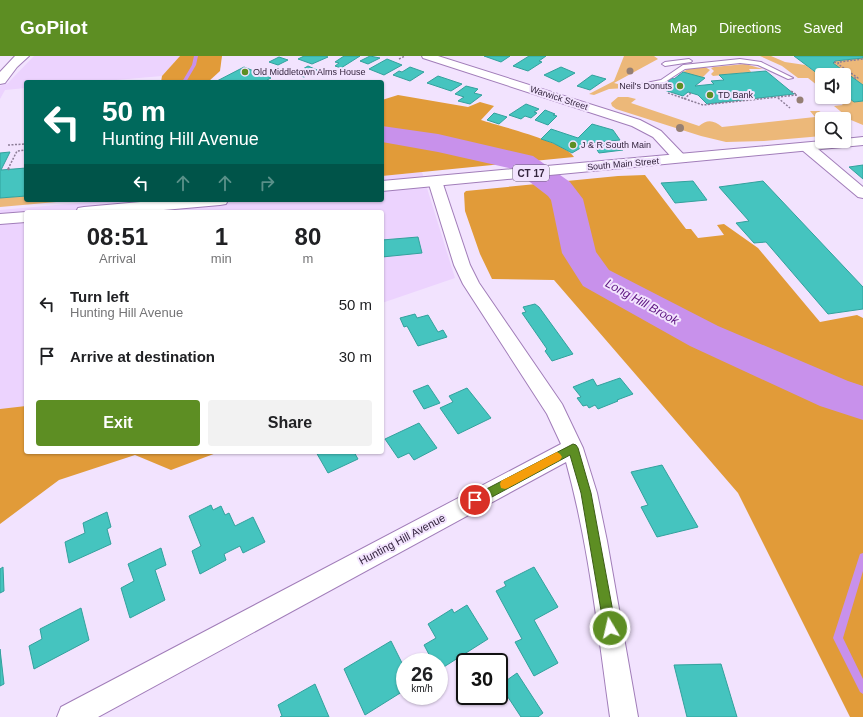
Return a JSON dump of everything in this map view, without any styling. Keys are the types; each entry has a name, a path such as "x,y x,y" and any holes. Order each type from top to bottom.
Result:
{"main road":[{"path":"0,80 13,64 23,56"},
{"name":"South Main Street","path":"384,186 863,141"},
{"path":"107,210 197,202"},
{"path":"0,219 24,217"}],"street":[{"name":"Warwick Street","path":"427,56 636,123 657,134 681,159"},
{"path":"807,147 863,194"},
{"path":"435,181 462,265 471,284 556,410 573,448 586,493 596,541 624,717"},
{"name":"Hunting Hill Avenue","path":"71,717 573,448"}],"lane":[{"path":"666,64 742,56 760,60"},
{"path":"639,85 663,81 683,67 740,61 759,63 790,78"}],"path":[{"path":"399,59 405,56"},
{"path":"838,63 842,61 863,59"},
{"path":"834,62 838,63 858,78 854,78"},
{"path":"665,93 674,94 703,105 778,98 791,95 797,96 786,87"},
{"path":"684,99 691,93"},
{"path":"778,98 790,108"},
{"path":"8,145 24,144"},
{"path":"8,170 18,151 24,150"}],"shaded area":[{"path":"34,56 180,56 162,76 116,80 24,80 24,88 5,90 0,99 0,86 8,83"},
{"path":"180,56 222,56 220,71 210,80 161,80 162,76"},
{"path":"624,56 654,56 658,59 614,83 626,86 627,88 609,89 594,95 589,94 614,81"},
{"path":"760,56 771,56 785,62 805,65 815,72 815,84 808,78 798,78 782,66"},
{"path":"863,58 863,85 851,76 851,68 840,68 833,63 835,61"},
{"path":"745,64 763,69 749,69 751,72 713,76 711,74 714,71 711,68 714,67"},
{"path":"705,67 710,70 702,78 683,72 688,69"},
{"path":"398,95 468,107 480,102 494,106 481,120 545,140 568,151 574,157 384,176 384,99"},
{"path":"618,97 636,99 631,103 699,126 708,121 716,123 722,127 815,117 815,137 764,141 726,142 701,136 616,109 611,103"},
{"path":"851,100 854,102 863,101 863,125 851,120 851,112 841,112 834,106 843,105 842,104 851,104"},
{"path":"810,111 820,112 815,112 815,117"},
{"path":"422,172 455,278 384,302 384,210 24,210 24,453 0,464 0,210 90,202 384,202 384,176"},
{"path":"645,175 686,229 691,229 698,238 724,235 717,225 724,224 758,248 820,322 857,315 863,318 863,717 850,717 738,493 554,280 492,279 480,254 465,211 464,193 466,191 618,176"},
{"path":"24,196 24,202 56,202 0,207 0,198"},
{"path":"24,406 24,454 214,454 171,470 135,455 59,480 0,524 0,409"}],"building":[{"path":"304,56 328,57 312,64 298,59"},
{"path":"344,56 360,56 341,68 335,66 339,63 335,62"},
{"path":"370,56 380,58 368,64 360,61"},
{"path":"484,56 510,56 501,62"},
{"path":"529,56 546,56 539,61 542,62 528,71 513,66"},
{"path":"794,56 863,56 863,58 835,61 833,63 840,68 815,68 815,72"},
{"path":"279,57 288,60 278,65 269,62"},
{"path":"387,59 402,65 384,75 369,69"},
{"path":"308,66 317,70 304,77 294,74"},
{"name":"Old Middletown Alms House","path":"244,67 271,78 267,80 219,80"},
{"path":"410,67 424,72 410,81 393,75 399,71 402,72"},
{"path":"561,67 575,73 559,82 544,75"},
{"path":"766,71 794,94 707,104 698,95 688,92 683,96 661,89 670,82 668,81 672,78 674,79 683,72 705,78 695,86 714,84 711,81 724,80 719,75"},
{"path":"592,75 606,79 590,90 577,86"},
{"path":"438,76 462,84 451,91 427,83"},
{"path":"851,76 863,85 863,101 854,102 851,100"},
{"path":"466,86 478,89 474,93 482,95 470,104 458,101 464,97 455,94"},
{"path":"526,104 539,109 534,112 537,113 531,118 525,116 521,119 509,115"},
{"path":"545,110 557,116 548,125 535,120"},
{"path":"494,113 507,117 499,124 487,120"},
{"path":"592,124 613,130 620,140 589,143 572,153 553,143 541,139 551,129 578,138"},
{"path":"617,142 623,150 599,153 594,145"},
{"path":"10,152 1,170 24,168 24,196 0,198 0,153"},
{"path":"863,165 863,179 849,167"},
{"path":"693,181 707,200 675,203 661,183"},
{"path":"763,181 863,287 863,309 828,314 766,242 754,243 736,223 749,221 719,187"},
{"path":"418,237 422,253 384,257 384,240"},
{"path":"535,304 539,307 573,354 552,361 545,351 547,349 522,313 526,312 523,307"},
{"path":"415,314 417,318 428,315 438,332 443,330 447,337 418,346 407,326 404,327 400,318"},
{"path":"620,378 633,394 598,409 595,405 589,408 587,405 583,406 577,398 581,397 573,387 593,379 597,386"},
{"path":"428,385 440,403 424,409 413,391"},
{"path":"467,388 491,418 458,434 440,408 453,402 449,396"},
{"path":"419,423 437,448 414,460 409,453 398,458 385,439"},
{"path":"317,454 355,454 358,459 328,473"},
{"path":"662,465 698,527 657,537 641,507 648,505 631,472"},
{"path":"211,505 213,510 221,506 225,515 229,513 235,526 253,517 265,542 243,553 240,546 224,554 226,560 200,574 192,551 201,546 189,516"},
{"path":"107,512 111,527 107,529 111,544 69,563 65,542 85,533 83,523"},
{"path":"161,548 166,565 155,570 165,600 130,618 121,588 134,581 128,564"},
{"path":"3,567 4,591 0,593 0,569"},
{"path":"534,567 558,607 534,620 558,663 534,676 515,642 522,639 496,591 506,586 504,582"},
{"path":"467,605 488,639 466,653 456,653 456,659 448,664 448,653 428,653 424,645 436,638 428,624 452,609 454,613"},
{"path":"81,608 89,640 34,669 29,646 42,639 40,629"},
{"path":"391,641 397,653 396,696 365,715 344,669"},
{"path":"0,649 4,684 0,686"},
{"path":"721,664 737,717 687,717 674,665"},
{"path":"517,673 543,713 538,717 521,717 508,697 508,679"},
{"path":"315,684 329,717 280,717 282,716 278,705"}],"waterway":[{"path":"185,80 194,65 196,56"},
{"name":"Long Hill Brook","path":"384,134 438,143 523,162 559,189 567,199 579,253 596,278 704,336 835,394 863,403"},
{"path":"863,557 838,638 863,689"}],"slow traffic":[{"path":"505,484 557,457"}],"place":[{"name":"Old Middletown Alms House","path":"245,72"},
{"name":"Neil's Donuts","path":"680,86"},
{"name":"TD Bank","path":"710,95"},
{"name":"J & R South Main","path":"573,145"}],"route":[{"path":"475,500 573,448 586,493 596,541 610,628"}]}
